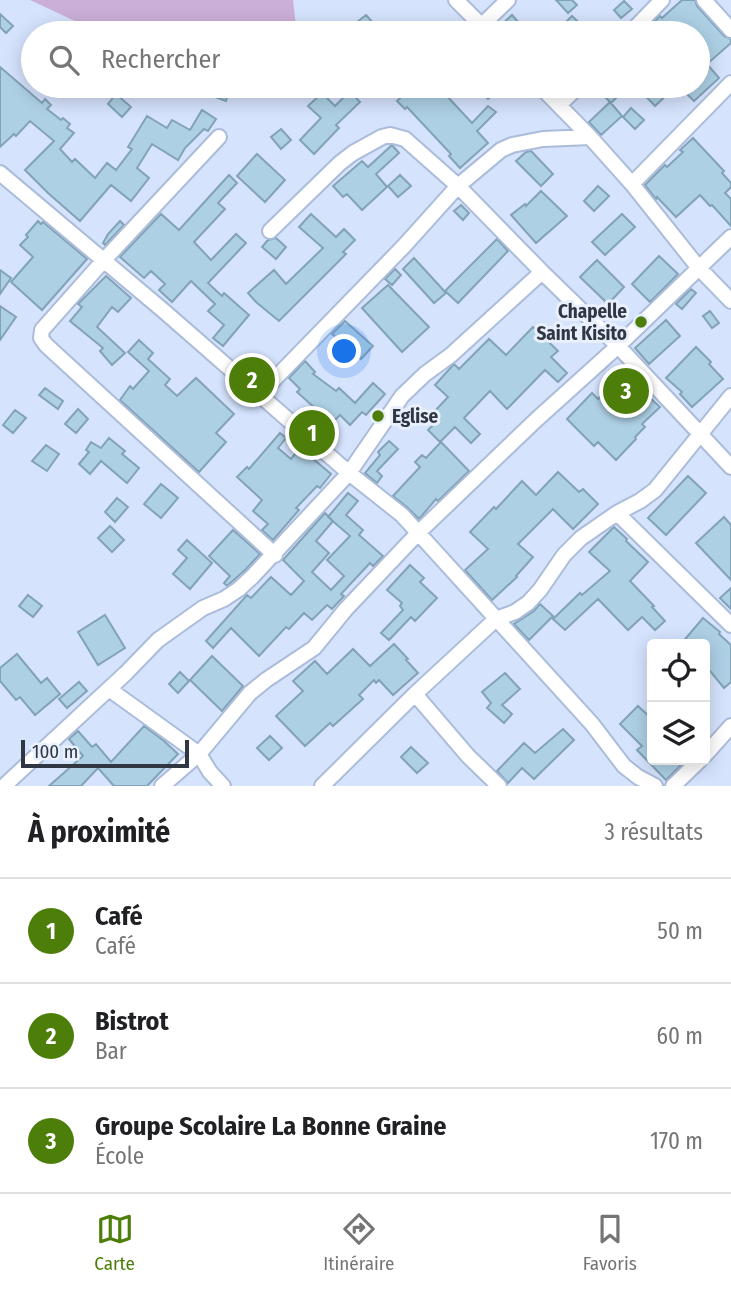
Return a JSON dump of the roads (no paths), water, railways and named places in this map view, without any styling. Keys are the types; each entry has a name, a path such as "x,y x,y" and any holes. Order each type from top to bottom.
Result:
{"street":[{"path":"456,0 478,21"},
{"path":"492,21 508,0"},
{"path":"642,21 662,0"},
{"path":"704,0 731,30"},
{"path":"632,184 731,83"},
{"path":"551,98 632,184 698,267 731,301"},
{"path":"559,106 567,98"},
{"path":"270,231 340,163 390,135 405,139 458,186 618,346 731,467"},
{"path":"219,137 42,330 41,338 275,555"},
{"path":"259,395 404,246 458,186 501,150 543,139 590,137"},
{"path":"0,173 349,473 402,515 592,724 624,766 655,786"},
{"path":"162,786 199,754 250,693 314,648 346,609 419,532 731,237"},
{"path":"4,786 158,640 204,608 239,589 275,555 349,473 402,396 542,272"},
{"path":"328,784 415,694 496,619 515,612 528,603 564,555 581,538 655,490 731,396"},
{"path":"617,513 731,625"},
{"path":"109,689 199,754 223,786"},
{"path":"415,694 468,756 499,786"},
{"path":"710,749 731,726"},
{"path":"673,786 695,765"}],"place":[{"name":"Chapelle Saint Kisito","path":"641,322"},
{"name":"Bistrot","path":"252,380"},
{"name":"Groupe Scolaire La Bonne Graine","path":"626,391"},
{"name":"Eglise","path":"378,416"},
{"name":"Café","path":"312,433"}]}
